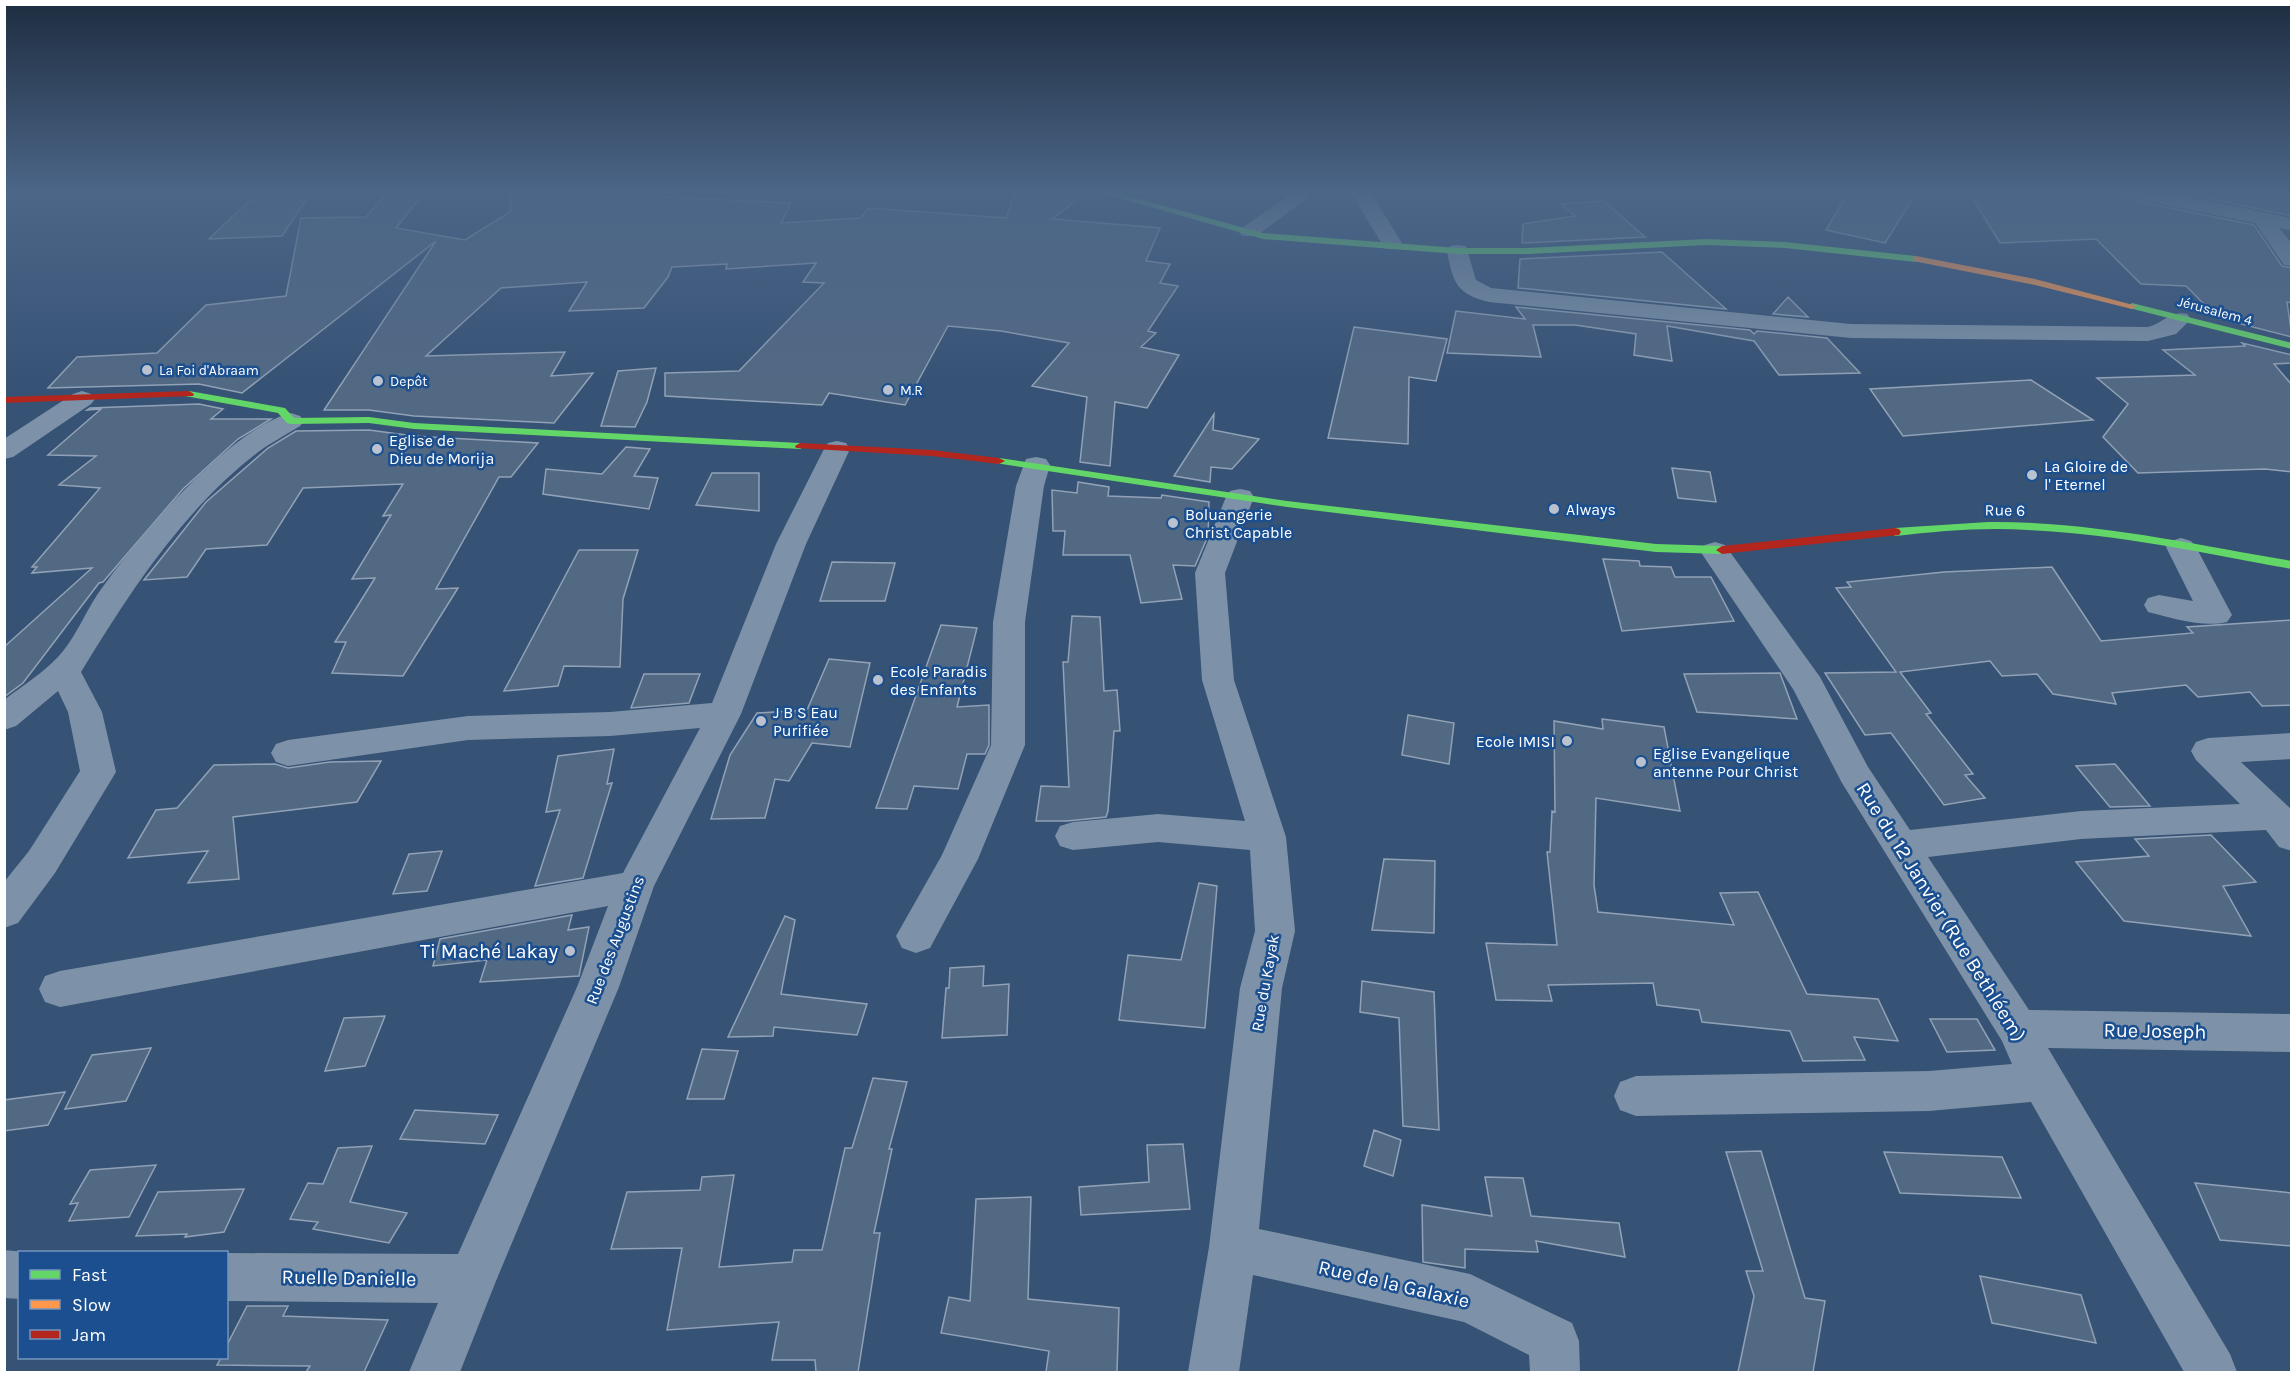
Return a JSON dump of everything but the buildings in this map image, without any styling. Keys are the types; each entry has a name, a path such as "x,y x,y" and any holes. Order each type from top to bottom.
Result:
{"street":[{"path":"1459,255 1467,284 1473,291 1489,295 1839,330 1914,333 2148,334 2168,329 2179,319"},
{"name":"Jérusalem 4","path":"1883,255 1924,260 2036,282 2292,346"},
{"path":"4,400 199,394 281,410 291,421 248,447 173,516 109,601 65,672 85,712 98,772 42,862 4,912"},
{"path":"4,451 82,399"},
{"name":"Rue 6","path":"291,421 369,420 414,426 932,453 1036,465 1240,497 1596,542 1715,551 1955,525 2044,527 2292,565"},
{"name":"Rue des Augustins","path":"435,1372 472,1279 598,987 635,885 724,714 791,544 837,449"},
{"path":"916,936 959,860 1008,745 1009,622 1030,486 1036,465"},
{"name":"Rue du Kayak","path":"1214,1372 1233,1247 1261,988 1275,931 1268,837 1218,680 1210,573 1240,497"},
{"path":"2159,605 2216,615 2181,547"},
{"name":"Rue du 12 Janvier (Rue Bethléem)","path":"1715,551 1808,685 1854,774 2018,1029 2042,1081 2212,1372"},
{"path":"4,718 70,664"},
{"path":"288,753 468,728 610,724 724,714"},
{"path":"2283,827 2208,751 2292,746"},
{"path":"1900,846 2081,825 2283,827"},
{"path":"1072,836 1158,828 1268,837"},
{"path":"60,989 635,885"},
{"name":"Rue Joseph","path":"2018,1029 2292,1033"},
{"path":"1636,1096 1929,1091 2042,1081"},
{"name":"Rue de la Galaxie","path":"1233,1247 1470,1299 1554,1341 1555,1372"},
{"name":"Ruelle Danielle","path":"228,1277 472,1279"}],"traffic: fast":[{"path":"1881,255 1916,259"},
{"path":"2132,306 2292,346"},
{"path":"189,394 281,410 291,421 369,420 414,426 800,446"},
{"path":"999,461 1287,504 1656,548 1722,550"},
{"path":"1895,532 1970,526 2045,527 2138,538 2292,565"}],"traffic: slow":[{"path":"1916,259 2035,282 2132,306"}],"traffic: jam":[{"path":"4,400 189,394"},
{"path":"800,446 932,453 999,461"},
{"path":"1722,550 1895,532"}],"place":[{"name":"La Foi d'Abraam","path":"147,370"},
{"name":"Depôt","path":"378,381"},
{"name":"M.R","path":"888,390"},
{"name":"Eglise de Dieu de Morija","path":"377,449"},
{"name":"La Gloire de l' Eternel","path":"2032,475"},
{"name":"Always","path":"1554,509"},
{"name":"Boluangerie Christ Capable","path":"1173,523"},
{"name":"Ecole Paradis des Enfants","path":"878,680"},
{"name":"J B S Eau Purifiée","path":"761,721"},
{"name":"Ecole IMISI","path":"1567,741"},
{"name":"Eglise Evangelique antenne Pour Christ","path":"1641,762"},
{"name":"Ti Maché Lakay","path":"570,951"}]}
